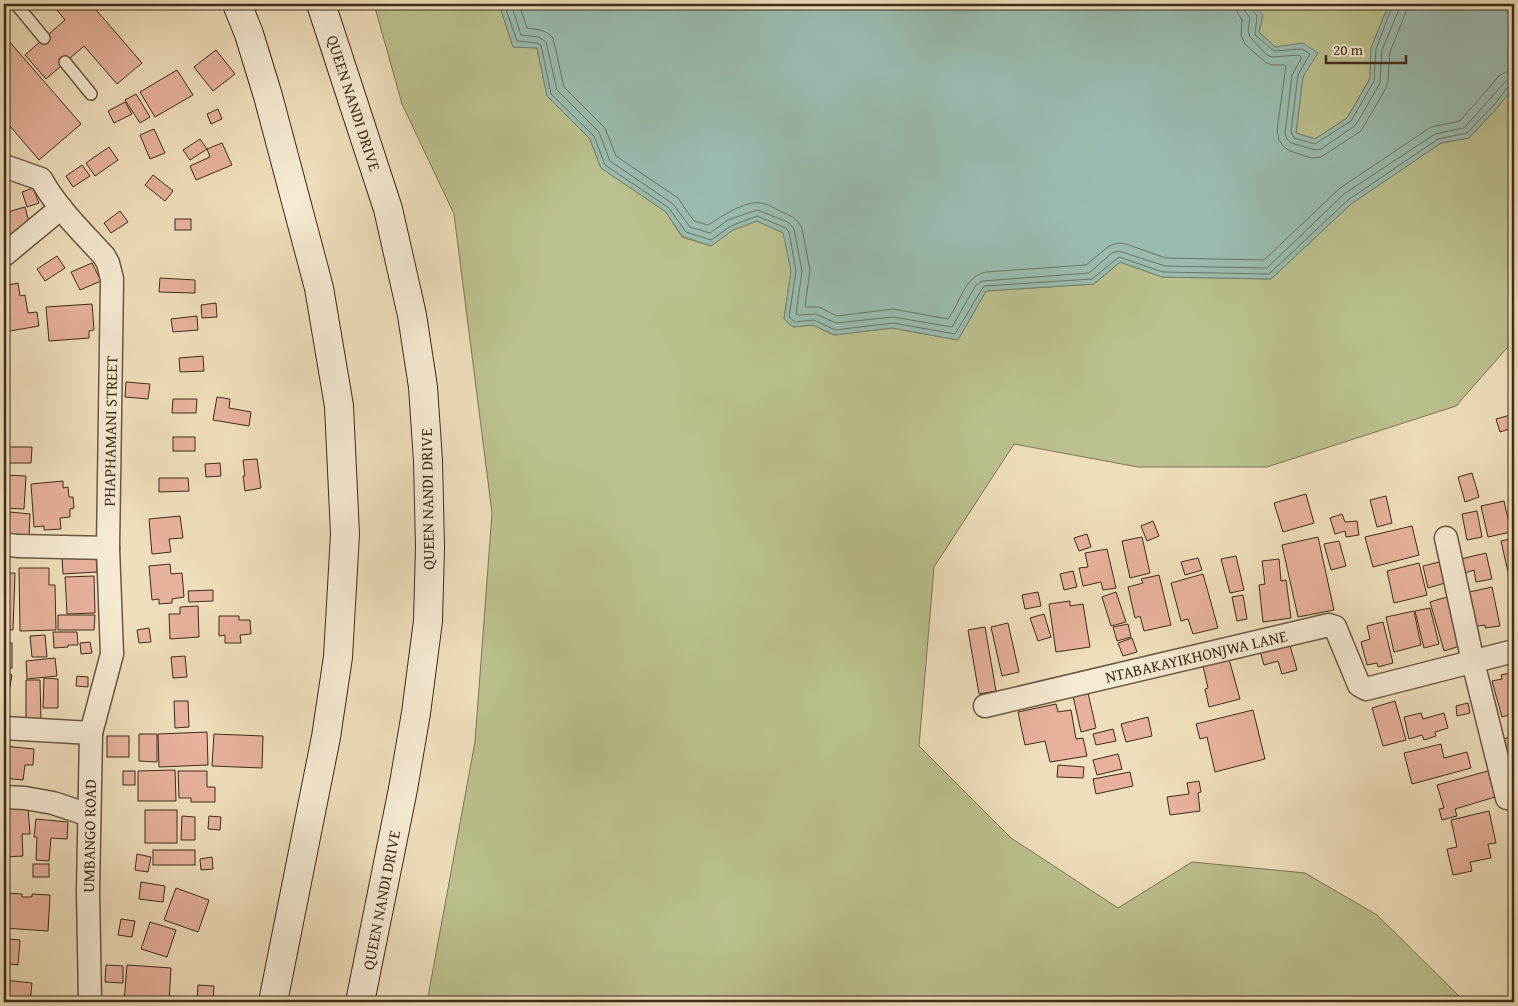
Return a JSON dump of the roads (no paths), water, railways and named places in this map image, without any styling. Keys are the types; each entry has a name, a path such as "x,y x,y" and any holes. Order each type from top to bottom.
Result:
{"main road":[{"path":"236,4 249,34 268,96 319,288 339,406 345,534 338,657 329,719 273,1002"},
{"name":"QUEEN NANDI DRIVE","path":"321,4 388,209 415,333 423,387 428,461 430,547 428,621 416,713 403,789 360,1002"}],"street":[{"name":"PHAPHAMANI STREET","path":"4,166 41,179 61,208 104,256 112,279 108,548 112,654 108,672"},
{"path":"4,255 61,208"},
{"path":"1446,538 1473,662 1507,798"},
{"path":"4,544 108,548"},
{"name":"NTABAKAYIKHONJWA LANE","path":"985,706 1329,625 1336,629 1359,685 1366,689 1473,662"},
{"path":"1473,662 1514,652"},
{"name":"UMBANGO ROAD","path":"90,1002 88,891 91,733 108,672"},
{"path":"4,728 91,733"},
{"path":"4,797 25,798 53,803 89,815"}],"lane":[{"path":"16,4 44,38"},
{"path":"65,62 91,94"}],"water":[{"path":"499,4 1253,4 1263,15 1259,32 1275,47 1303,43 1318,53 1303,77 1296,133 1315,139 1347,118 1370,79 1371,48 1389,4 1514,4 1514,87 1469,138 1441,143 1351,204 1271,279 1162,277 1120,262 1094,284 986,291 958,340 892,328 834,335 813,325 793,327 784,319 791,271 783,233 757,221 733,230 711,246 682,236 666,212 601,168 590,139 547,96 537,48 513,47"}]}
